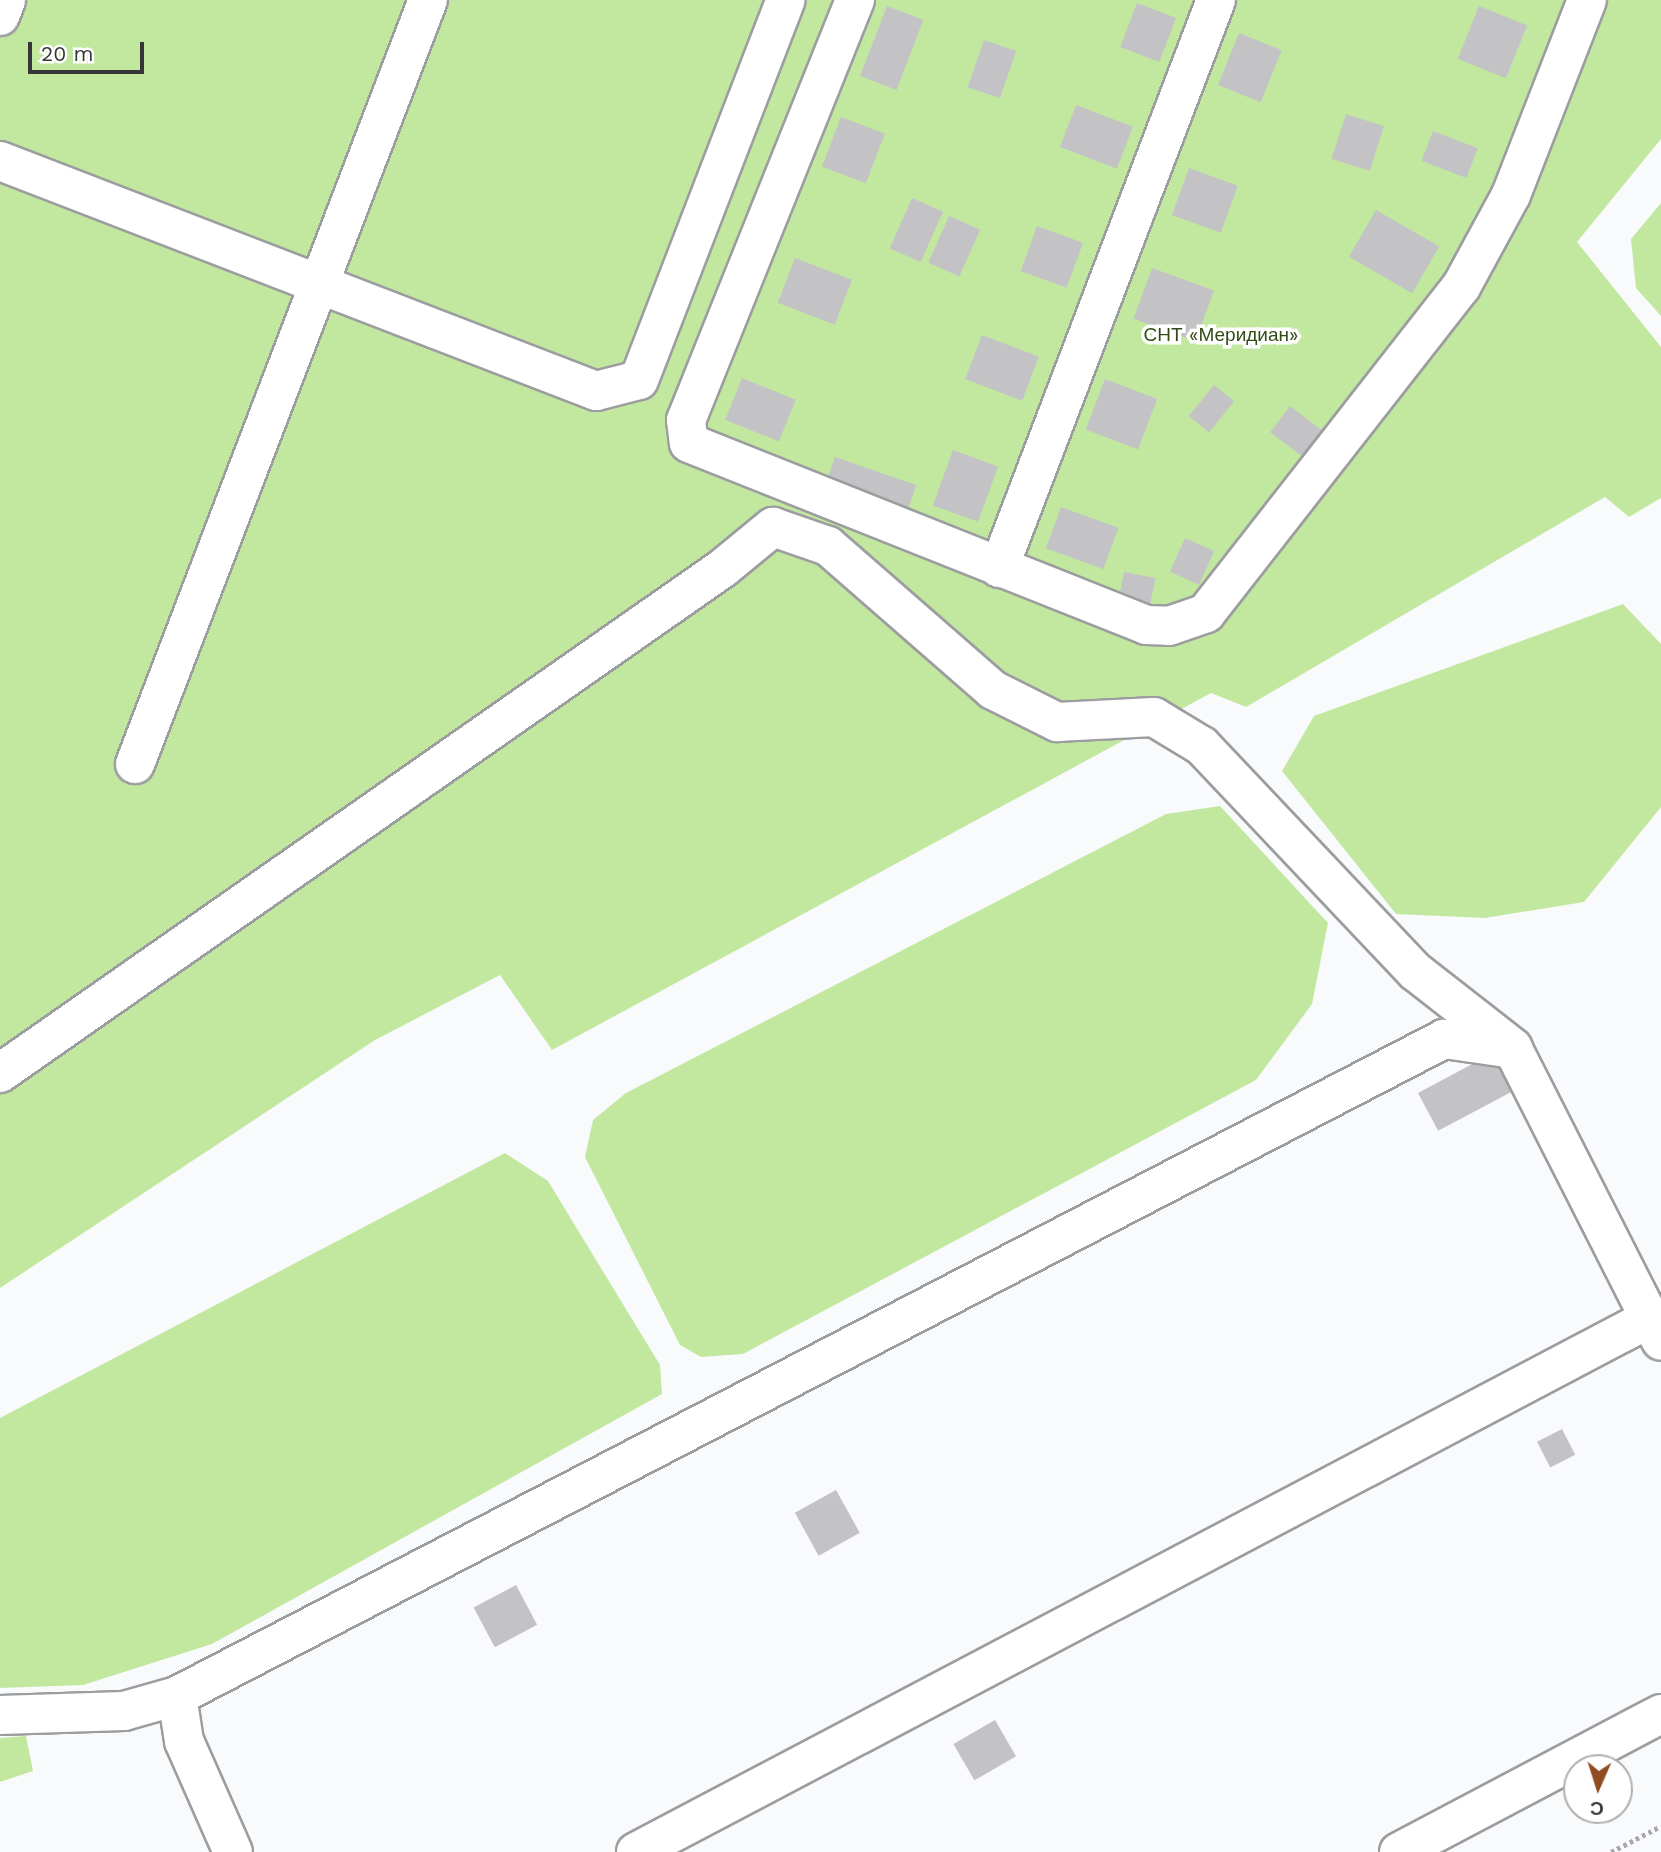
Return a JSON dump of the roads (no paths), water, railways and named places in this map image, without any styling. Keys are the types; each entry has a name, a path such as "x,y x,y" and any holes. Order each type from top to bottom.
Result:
{"street":[{"path":"0,16 6,0"},
{"path":"135,764 428,0"},
{"path":"0,161 596,391 639,380 786,0"},
{"path":"855,0 686,420 685,433 689,443 701,452 1146,625 1169,626 1206,613 1461,287 1511,195 1587,0"},
{"path":"999,568 1216,0"},
{"path":"0,1073 723,568 773,527 828,546 993,690 1057,722 1154,716 1202,746 1416,972 1513,1049 1657,1329 636,1852"},
{"path":"0,1715 124,1711 177,1696 1444,1039 1513,1049"},
{"path":"177,1696 184,1741 233,1852"},
{"path":"1399,1852 1661,1714"}],"park label":[{"name":"СНТ «Меридиан»","path":"1221,335"}]}
